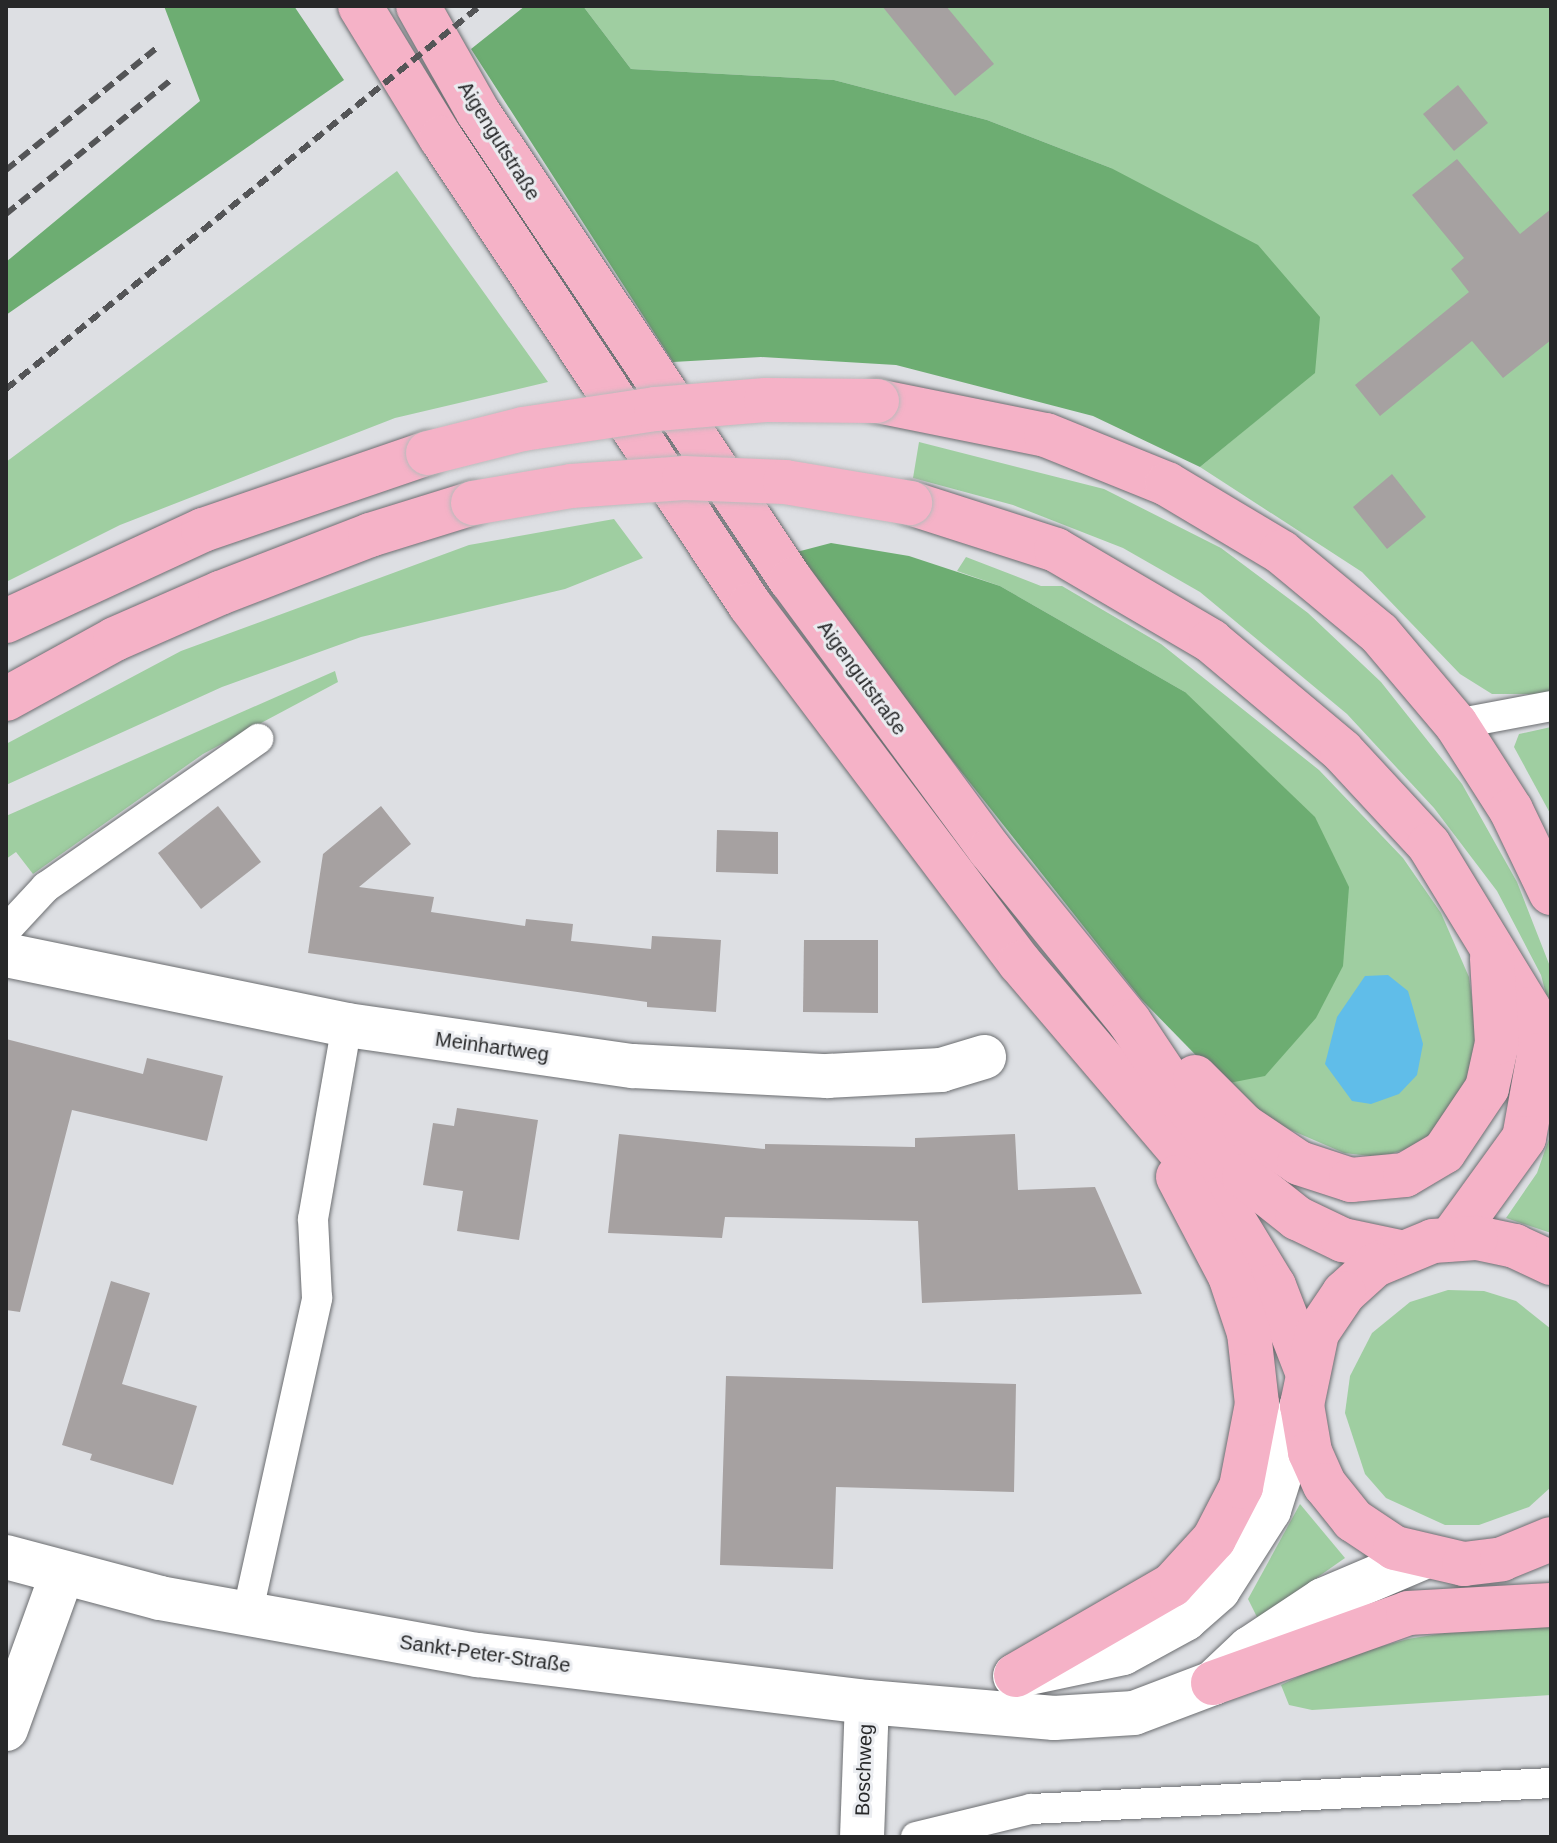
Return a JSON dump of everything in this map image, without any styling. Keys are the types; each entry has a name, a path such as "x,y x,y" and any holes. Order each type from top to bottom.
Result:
{"main road":[{"path":"360,6 458,165 750,605 952,876 1144,1114 1221,1199 1254,1246 1304,1387 1310,1452 1341,1506 1381,1541 1422,1558 1480,1563 1551,1539"},
{"name":"Aigengutstraße","path":"418,6 478,112 791,580 981,838 1129,1021 1181,1099 1259,1191 1319,1231 1400,1252"},
{"path":"6,621 203,530 332,481 523,429 656,409 766,400 877,401 1046,435 1167,484 1281,552 1379,633 1456,724 1511,810 1551,893"},
{"path":"6,699 115,639 220,593 473,503 571,486 684,478 785,482 910,503 1056,550 1211,641 1293,705 1390,799 1429,845 1529,1009 1539,1055 1535,1095 1524,1138 1451,1239"},
{"path":"1129,1021 1244,1126 1299,1163 1351,1180 1405,1175 1444,1152 1487,1088 1498,1024 1491,944"},
{"path":"1016,1675 1172,1585 1214,1539 1249,1465 1255,1367 1242,1306 1144,1114"},
{"path":"1304,1387 1331,1308 1359,1277 1400,1252 1451,1239 1497,1241 1551,1263"},
{"path":"1213,1683 1408,1613 1551,1605"}],"street":[{"name":"Meinhartweg","path":"6,955 347,1025 502,1050 711,1072 900,1074 984,1057"},
{"path":"912,1703 1016,1675 1123,1653 1185,1619 1218,1590 1269,1510 1304,1387"},
{"name":"Sankt-Peter-Straße","path":"6,1557 62,1574 247,1615 478,1655 867,1702 912,1703"},
{"path":"912,1703 1054,1718 1114,1717 1213,1683 1249,1649 1323,1600 1422,1558"},
{"path":"7,1726 62,1574"},
{"name":"Boschweg","path":"862,1837 867,1702"}],"lane":[{"path":"1456,724 1551,706"},
{"path":"6,930 46,887 258,739"},
{"path":"247,1615 317,1298 313,1219 347,1025"},
{"path":"916,1837 1031,1809 1551,1783"}],"green space":[{"path":"164,6 294,6 344,80 6,315 6,262 200,101"},
{"path":"525,6 583,6 631,69 834,80 987,120 1111,168 1258,245 1320,317 1315,373 1200,467 1093,416 896,365 761,357 673,362 471,49"},
{"path":"583,6 1551,6 1551,694 1492,694 1460,674 1362,572 1200,467 1315,372 1111,168 987,120 834,80 631,69"},
{"path":"397,171 548,382 395,418 120,525 6,582 6,462"},
{"path":"919,442 1104,489 1221,548 1308,613 1381,682 1462,784 1517,882 1551,969 1551,1014 1541,975 1497,891 1434,808 1347,714 1200,592 1123,548 1013,505 913,478"},
{"path":"614,519 643,558 565,589 361,637 222,687 6,785 6,744 181,651 469,545"},
{"path":"831,543 909,556 1000,586 1185,692 1315,817 1349,887 1343,966 1316,1018 1265,1076 1224,1084 1141,999 789,554"},
{"path":"966,557 1041,586 1062,586 1161,644 1319,770 1403,858 1441,913 1469,977 1477,1037 1466,1089 1443,1125 1411,1148 1379,1157 1344,1153 1270,1121 1224,1084 1185,692 1000,586 957,571"},
{"path":"335,671 338,682 203,754 33,874 16,852 6,859 6,816"},
{"path":"1551,727 1551,815 1514,747 1519,734"},
{"path":"1551,1133 1551,1233 1506,1218 1537,1173"},
{"path":"1448,1290 1484,1291 1516,1301 1551,1329 1551,1487 1529,1507 1479,1525 1445,1525 1386,1498 1365,1474 1345,1413 1350,1376 1372,1333 1410,1302"},
{"path":"1300,1504 1345,1558 1258,1619 1248,1599"},
{"path":"1551,1625 1551,1695 1312,1710 1289,1705 1281,1685 1335,1659 1408,1639 1487,1626"}],"water":[{"path":"1388,975 1408,991 1413,1008 1423,1044 1417,1075 1399,1094 1371,1104 1352,1101 1325,1064 1337,1017 1365,976"}],"building":[{"path":"882,6 946,6 994,64 955,96"},
{"path":"1458,85 1488,123 1454,151 1423,114"},
{"path":"1457,159 1520,234 1551,209 1551,340 1503,378 1472,341 1380,416 1355,385 1469,292 1451,269 1464,258 1412,195"},
{"path":"1392,474 1426,517 1387,549 1353,507"},
{"path":"218,806 261,862 201,909 158,853"},
{"path":"381,806 411,844 359,887 434,897 431,912 525,926 526,919 573,924 571,941 651,949 652,936 721,940 716,1012 647,1007 647,1002 308,953 323,854"},
{"path":"717,830 778,832 778,874 716,872"},
{"path":"804,940 878,940 878,1013 803,1012"},
{"path":"6,1039 143,1074 147,1058 223,1076 207,1141 72,1110 20,1312 6,1310"},
{"path":"457,1108 538,1120 519,1240 457,1231 463,1191 423,1185 433,1123 454,1126"},
{"path":"619,1134 765,1149 765,1144 915,1147 915,1138 1015,1134 1018,1190 1095,1187 1142,1294 922,1303 918,1221 725,1217 722,1238 608,1233"},
{"path":"111,1281 150,1293 122,1384 197,1406 173,1485 90,1460 92,1454 62,1445"},
{"path":"726,1376 1016,1384 1014,1492 836,1487 833,1569 720,1565"}],"railway":[{"path":"6,389 480,6"},
{"path":"6,170 158,47"},
{"path":"6,214 172,79"}]}
